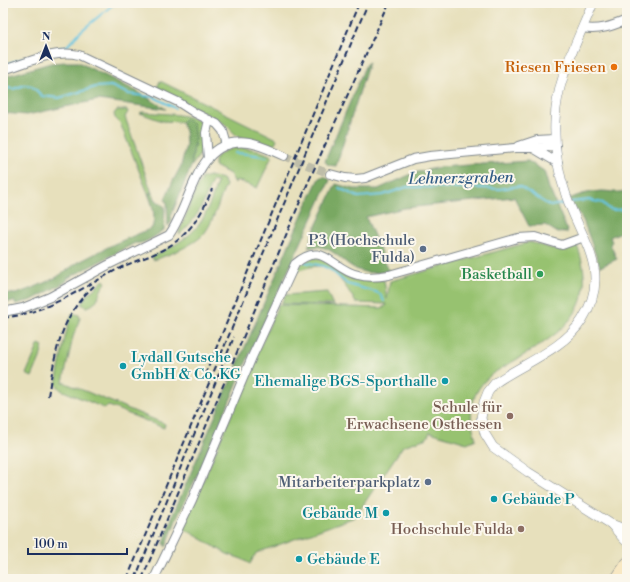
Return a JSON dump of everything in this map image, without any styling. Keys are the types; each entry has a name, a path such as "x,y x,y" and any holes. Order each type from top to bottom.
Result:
{"main road":[{"path":"616,579 627,563"}],"street":[{"path":"593,3 560,90 555,120 558,163 567,197 595,265 595,283 591,304 582,321 572,333 556,346 495,384 488,392 484,402 481,418 485,434 493,447 528,472 611,524 627,530"},
{"path":"583,28 596,30 610,27 627,20"},
{"path":"3,70 55,54 68,53 79,55 178,102 195,113 217,124 223,131 228,145"},
{"path":"208,158 206,133 209,120"},
{"path":"515,148 537,140 556,143"},
{"path":"3,312 23,308 45,300 169,235 180,216 197,175 208,158 217,150 234,143 250,143 284,156"},
{"path":"333,175 356,179 365,178 413,159 515,148 533,148 556,143"},
{"path":"533,148 558,163"},
{"path":"154,579 197,488 252,357 295,264 303,257 317,254 325,256 343,269 357,275 373,277 389,275 518,238 535,237 562,245 584,237"},
{"path":"611,524 627,542"}],"green space":[{"path":"78,62 138,92 166,109 98,100 27,115 3,113 3,77 51,63"},
{"path":"369,62 336,166 328,165 325,161 366,64"},
{"path":"160,81 277,139 274,145 238,137 225,124 157,88"},
{"path":"117,110 127,110 128,112 125,117 152,193 150,192 149,196 120,123 115,118 114,114"},
{"path":"140,113 191,117 206,123 202,130 203,150 191,167 195,139 186,118 181,122 162,121"},
{"path":"186,118 193,124 195,139 191,167 171,216 172,221 168,226 167,203 165,199 181,166 186,145 185,131 181,122"},
{"path":"239,147 258,150 272,156 257,188 236,180 235,183 230,174 215,166 214,160 219,154"},
{"path":"528,161 544,171 549,188 568,232 558,233 545,225 529,226 514,197 405,208 366,217 389,271 373,273 358,270 323,247 308,248 316,226 336,184 354,189 378,189 414,173 440,167"},
{"path":"209,176 223,179 226,185 206,231 202,236 189,245 166,256 153,260 152,257 172,247 190,234 200,223 210,203 217,182 212,181 203,204 196,216 180,234 179,232 198,184 202,178"},
{"path":"324,176 330,180 251,351 208,452 176,520 166,547 164,543 173,514 304,210 319,178"},
{"path":"627,190 627,219 622,219 627,229 627,236 624,237 621,232 610,237 612,242 610,244 617,259 600,267 583,220 569,199 593,192 617,192"},
{"path":"150,192 156,200 165,207 164,230 142,243 135,243 68,278 66,282 32,300 16,304 14,301 3,303 3,293 16,294 35,287 57,277 77,263 114,244 152,228 154,216 149,196"},
{"path":"530,242 560,251 576,243 583,269 583,291 577,309 566,325 532,350 492,374 479,388 472,404 471,412 476,439 467,443 430,432 427,438 403,446 355,517 256,553 250,564 242,559 227,554 183,528 278,305 381,308 386,306 386,304 356,303 340,280 330,270 324,267 313,266 296,271 300,265 309,259 319,258 329,262 344,274 352,278 384,280 387,299 390,281"},
{"path":"104,280 106,283 96,301 91,306 86,307 81,304 87,295"},
{"path":"327,292 333,305 281,304 285,295"},
{"path":"73,313 79,315 80,318 73,337 63,382 165,424 164,428 109,406 104,408 61,390 56,384 65,337"},
{"path":"39,344 43,346 32,377 26,374"}],"waterway":[{"path":"39,54 67,46 81,31 115,3"},
{"path":"3,65 31,56"},
{"name":"Lehnerzgraben","path":"3,87 13,89 25,85 32,86 42,96 59,98 96,87 111,86 129,94 154,97 175,108"},
{"name":"Lehnerzgraben","path":"235,153 267,157"},
{"name":"Lehnerzgraben","path":"339,188 358,197 383,195 407,187 499,189 519,186 550,206 567,203"},
{"name":"Lehnerzgraben","path":"571,202 589,200 603,203 609,209 613,210 627,209"},
{"path":"305,262 323,266 331,270 347,284 376,292 380,294 384,301"}],"tunnel":[{"path":"284,156 330,174"}],"railway":[{"path":"205,375 359,3"},
{"path":"127,579 368,3"},
{"path":"142,579 307,185 389,3"},
{"path":"3,318 20,315 50,305 122,267 168,247 181,238 197,219 212,189"},
{"path":"48,396 53,365 66,323 73,310 94,286"},
{"path":"135,579 234,337"}],"place":[{"name":"Riesen Friesen","path":"614,67"},
{"name":"P3 (Hochschule Fulda)","path":"423,249"},
{"name":"Basketball","path":"540,274"},
{"name":"Lydall Gutsche GmbH & Co. KG","path":"123,366"},
{"name":"Ehemalige BGS-Sporthalle","path":"445,381"},
{"name":"Schule für Erwachsene Osthessen","path":"510,416"},
{"name":"Mitarbeiterparkplatz","path":"428,482"},
{"name":"Gebäude P","path":"494,499"},
{"name":"Gebäude M","path":"386,513"},
{"name":"Hochschule Fulda","path":"521,529"},
{"name":"Gebäude E","path":"299,559"}]}
